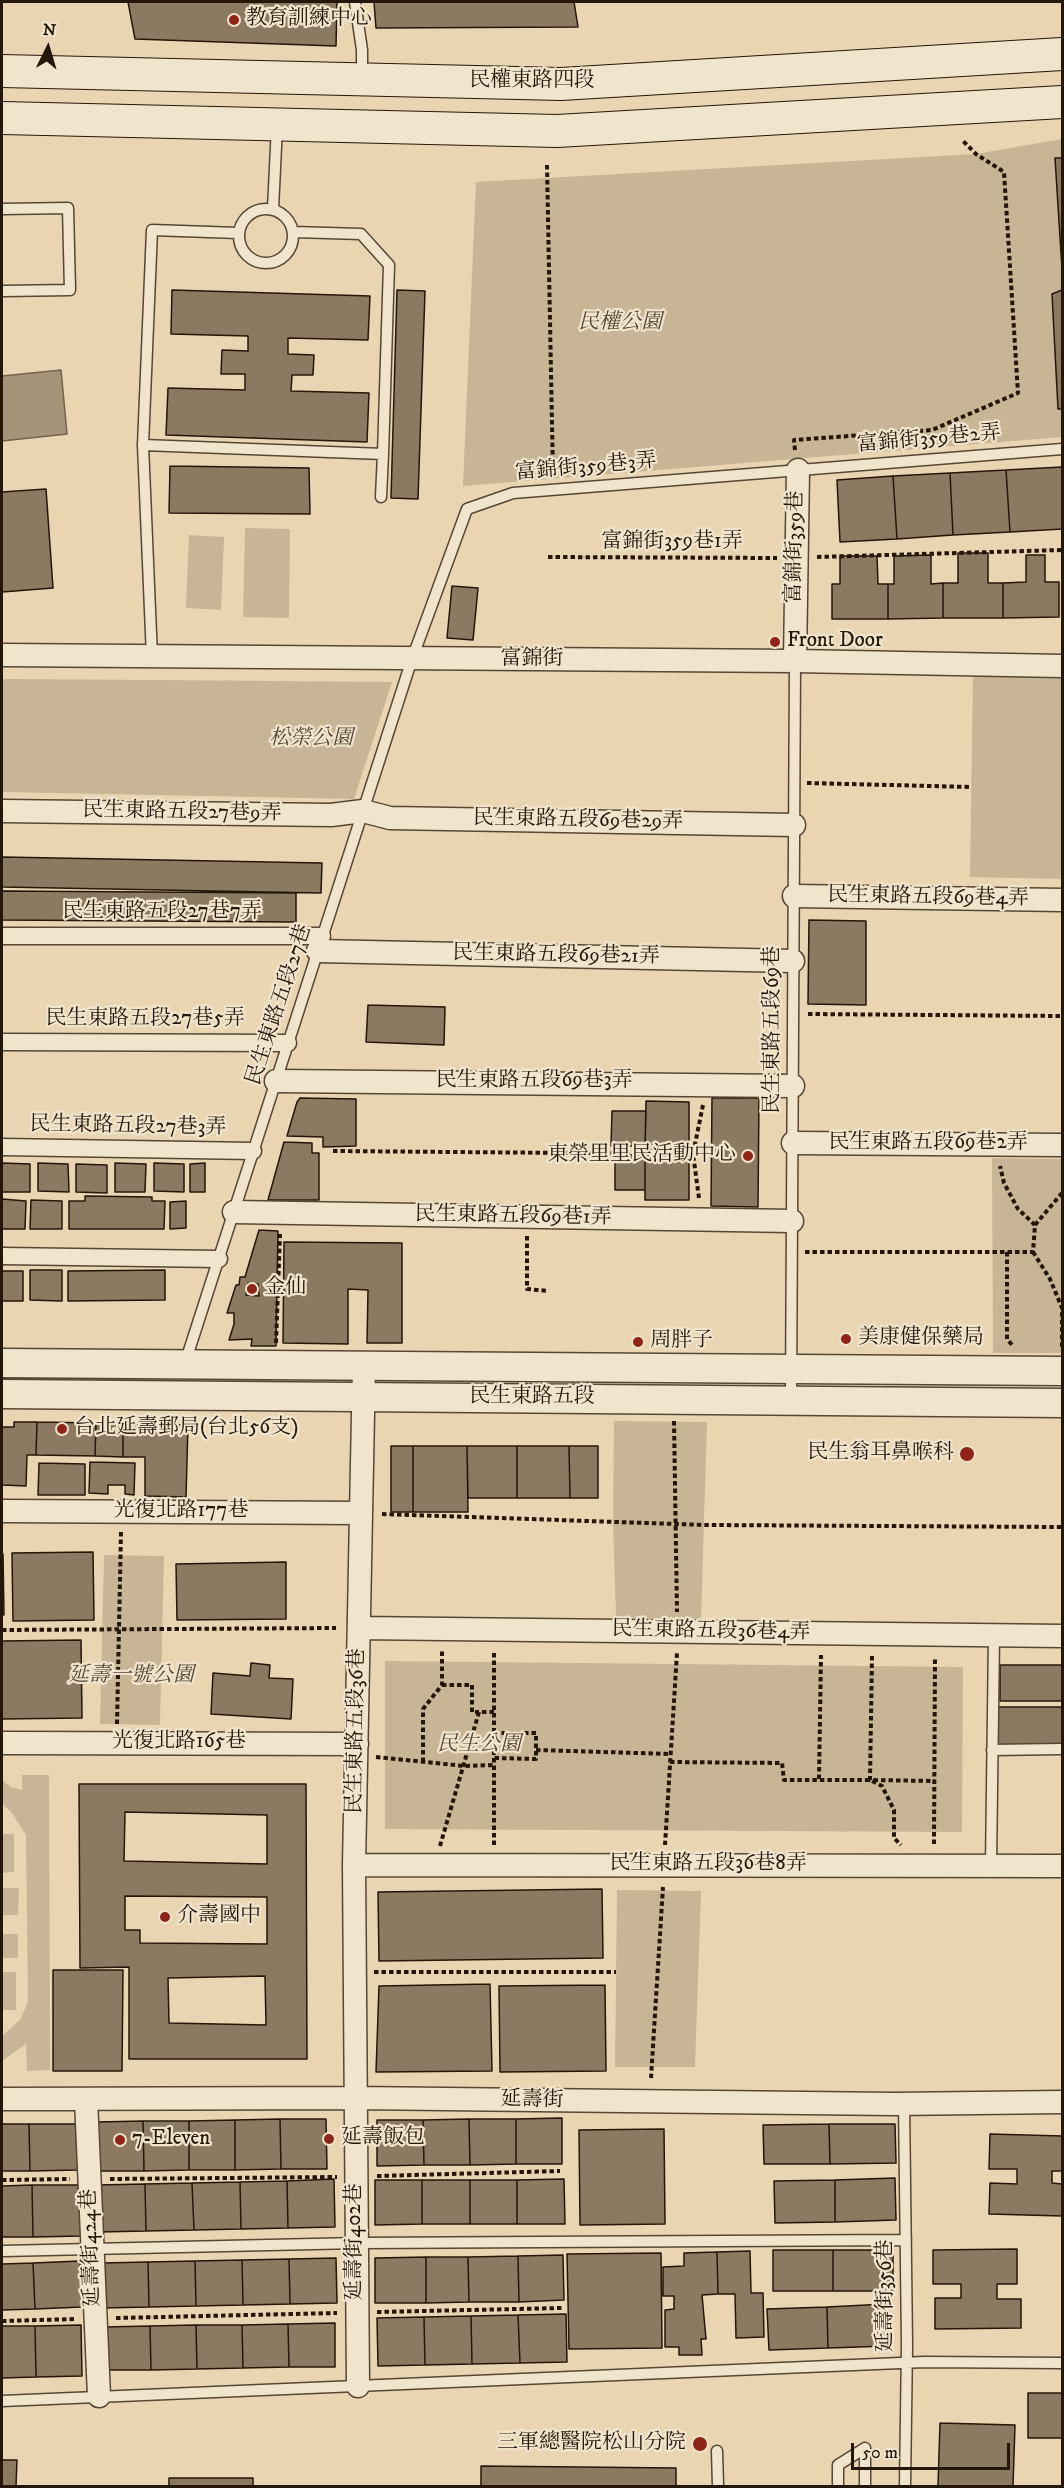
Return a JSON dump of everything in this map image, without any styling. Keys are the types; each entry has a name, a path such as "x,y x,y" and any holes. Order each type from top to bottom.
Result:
{"main road":[{"name":"民權東路四段","path":"2,71 561,84 1062,54"},
{"path":"2,118 556,131 1062,102"}],"street":[{"name":"富錦街359巷","path":"795,661 798,470"},
{"name":"富錦街","path":"2,655 795,661 1062,666"},
{"name":"民生東路五段27巷9弄","path":"2,811 331,814 363,811"},
{"name":"民生東路五段69巷29弄","path":"363,811 390,818 794,825"},
{"name":"民生東路五段69巷4弄","path":"794,896 1062,900"},
{"name":"民生東路五段27巷7弄","path":"2,936 320,944"},
{"name":"民生東路五段69巷21弄","path":"320,944 793,961"},
{"name":"民生東路五段27巷5弄","path":"2,1042 288,1042"},
{"name":"民生東路五段69巷3弄","path":"276,1081 704,1083 793,1086"},
{"name":"民生東路五段69巷2弄","path":"793,1143 1062,1145"},
{"name":"民生東路五段27巷3弄","path":"2,1147 253,1151"},
{"name":"民生東路五段69巷1弄","path":"234,1212 792,1221"},
{"path":"2,1256 219,1259"},
{"name":"民生東路五段","path":"2,1363 1062,1371"},
{"name":"民生東路五段36巷","path":"355,2098 354,1865 359,1628 369,1513 363,1397 364,1364"},
{"name":"民生東路五段","path":"2,1394 1062,1403"},
{"name":"光復北路177巷","path":"2,1511 369,1513"},
{"name":"民生東路五段36巷4弄","path":"359,1628 1062,1636"},
{"name":"光復北路165巷","path":"2,1743 357,1744"},
{"name":"民生東路五段36巷8弄","path":"354,1865 1062,1866"},
{"name":"延壽街","path":"2,2099 355,2098 904,2104 1062,2102"},
{"name":"延壽街402巷","path":"355,2098 358,2386"},
{"name":"延壽街424巷","path":"86,2099 99,2396"}],"lane":[{"path":"355,2 362,50 362,80"},
{"path":"273,209 277,124"},
{"path":"2,209 68,208 70,290 2,291"},
{"path":"273,209 286,218 293,232 291,247 281,259 266,264 251,260 240,248 238,233 244,219 257,210 273,209"},
{"path":"152,657 143,445 152,230 238,233"},
{"path":"293,232 361,234 389,265 381,497"},
{"path":"143,445 383,454"},
{"name":"富錦街359巷2弄","path":"798,470 1062,449"},
{"name":"富錦街359巷3弄","path":"412,659 467,510 513,493 798,470"},
{"name":"民生東路五段27巷","path":"185,1364 412,659"},
{"name":"民生東路五段69巷","path":"791,1399 795,661"},
{"path":"991,1865 994,1636"},
{"path":"992,1750 1062,1749"},
{"name":"延壽街356巷","path":"904,2104 905,2487"},
{"path":"2,2251 358,2243 906,2240"},
{"path":"2,2401 906,2363 1062,2362"},
{"path":"838,2487 838,2465 865,2448 865,2487"},
{"path":"717,2451 718,2487"}],"path":[{"path":"798,470 794,440 932,430 1018,393 1004,172 976,154 963,141"},
{"path":"547,165 554,490"},
{"name":"富錦街359巷1弄","path":"548,557 796,558 1062,550"},
{"path":"794,782 972,788"},
{"path":"793,1013 1062,1016"},
{"path":"703,1220 693,1154 704,1099 704,1083"},
{"path":"994,1145 1009,1191 1018,1209 1035,1226"},
{"path":"333,1151 693,1154"},
{"path":"1062,1193 1035,1226 1033,1252 1050,1279 1062,1308 1062,1348"},
{"path":"276,1347 281,1214"},
{"path":"527,1218 527,1290 549,1291"},
{"path":"792,1252 1033,1252"},
{"path":"1007,1252 1007,1339 1018,1348"},
{"path":"674,1415 677,1619"},
{"path":"369,1513 674,1524 1062,1527"},
{"path":"117,1731 121,1529"},
{"path":"2,1630 336,1628"},
{"path":"423,1762 423,1709 442,1685 442,1650"},
{"path":"494,1651 494,1850"},
{"path":"665,1849 677,1653"},
{"path":"819,1779 821,1655"},
{"path":"870,1780 872,1656"},
{"path":"934,1848 935,1657"},
{"path":"442,1685 472,1685 472,1712 494,1712"},
{"path":"439,1850 479,1712"},
{"path":"494,1733 536,1733 536,1759 494,1758"},
{"path":"536,1750 671,1754"},
{"path":"375,1757 464,1766 494,1764"},
{"path":"670,1762 782,1763 784,1780 934,1781"},
{"path":"870,1780 882,1786 894,1810 894,1838 904,1848"},
{"path":"651,2078 663,1880"},
{"path":"373,1972 616,1972"},
{"path":"2,2180 356,2177 560,2171"},
{"path":"2,2321 562,2308"}],"green space":[{"name":"民權公園","path":"1062,139 1062,437 463,486 476,182 976,154"},
{"path":"245,528 290,529 289,618 243,617"},
{"path":"189,535 224,537 221,610 186,608"},
{"path":"973,672 1062,673 1062,879 970,877"},
{"name":"松榮公園","path":"2,679 392,682 354,799 2,792"},
{"path":"992,1158 1062,1159 1062,1353 993,1353"},
{"path":"614,1421 707,1422 701,1620 616,1617 613,1521"},
{"name":"延壽一號公園","path":"104,1555 164,1556 160,1725 100,1724"},
{"name":"民生公園","path":"385,1661 963,1667 962,1832 385,1829"},
{"path":"22,1775 49,1775 50,2070 27,2071 26,2044 2,2061 2,2036 20,2020 28,2002 26,1835 12,1813 2,1803 2,1780 11,1787 22,1790"},
{"path":"2,1834 14,1834 14,1872 2,1873"},
{"path":"2,1888 19,1888 18,1915 2,1915"},
{"path":"617,1890 701,1891 695,2067 615,2067"},
{"path":"2,1934 18,1934 18,1958 2,1958"},
{"path":"2,1972 16,1972 16,2010 2,2010"}],"shaded area":[{"path":"61,370 67,434 2,441 2,376"}],"building":[{"name":"教育訓練中心","path":"128,2 337,2 336,46 135,39"},
{"path":"374,2 574,2 578,27 376,28"},
{"path":"1055,158 1062,158 1062,269"},
{"path":"172,290 370,296 368,340 288,338 288,354 314,355 313,375 292,375 291,391 369,393 367,442 166,435 168,388 245,390 245,374 221,374 222,350 248,351 248,336 171,334"},
{"path":"397,290 425,291 418,499 391,498"},
{"path":"1062,290 1062,409 1058,409 1052,294"},
{"path":"170,466 309,468 310,514 169,513"},
{"path":"1062,467 1062,529 1010,532 1006,470"},
{"path":"1006,470 1010,532 953,535 950,473"},
{"path":"950,473 953,535 897,539 893,476"},
{"path":"893,476 897,539 840,542 837,480"},
{"path":"46,489 53,588 2,592 2,492"},
{"path":"958,553 988,553 988,583 1003,583 1003,618 943,618 943,583 958,583"},
{"path":"931,555 931,584 943,583 943,618 888,619 888,584 894,584 894,556"},
{"path":"1026,555 1045,555 1045,582 1059,582 1059,617 1003,618 1003,583 1026,582"},
{"path":"840,556 877,556 878,584 888,584 888,619 832,619 832,584 840,584"},
{"path":"452,586 478,588 473,640 447,638"},
{"path":"2,857 322,863 321,893 2,887"},
{"path":"2,891 296,893 296,922 2,920"},
{"path":"809,920 866,921 866,1005 808,1004"},
{"path":"368,1005 445,1007 444,1045 366,1042"},
{"path":"300,1098 356,1099 356,1146 323,1147 323,1137 287,1136"},
{"path":"712,1098 759,1098 758,1207 711,1206"},
{"path":"646,1101 689,1102 689,1149 645,1149"},
{"path":"612,1111 646,1111 645,1146 611,1146"},
{"path":"284,1142 312,1143 312,1153 319,1153 319,1200 268,1200"},
{"path":"615,1155 645,1155 645,1190 615,1190"},
{"path":"645,1155 689,1155 689,1200 645,1200"},
{"path":"2,1163 30,1164 30,1192 2,1192"},
{"path":"38,1163 68,1164 69,1192 38,1191"},
{"path":"115,1163 146,1164 145,1192 115,1192"},
{"path":"154,1163 184,1164 184,1192 154,1191"},
{"path":"205,1163 205,1192 190,1192 190,1164"},
{"path":"76,1164 107,1165 107,1193 76,1192"},
{"path":"85,1196 152,1197 152,1201 165,1201 164,1229 69,1229 69,1201 85,1201"},
{"path":"2,1199 26,1201 25,1229 2,1229"},
{"path":"31,1200 62,1201 62,1229 30,1229"},
{"path":"186,1201 186,1228 170,1229 170,1202"},
{"path":"259,1230 278,1231 276,1346 251,1346 252,1339 229,1340 234,1324 234,1313 227,1313 240,1277 245,1277"},
{"path":"284,1242 402,1243 402,1343 367,1343 368,1290 348,1289 348,1344 283,1343"},
{"path":"30,1270 62,1270 62,1301 30,1300"},
{"path":"165,1270 165,1300 68,1301 68,1271"},
{"path":"2,1271 23,1271 23,1301 2,1301"},
{"name":"金仙","path":"248,1283 258,1284 259,1296 246,1295"},
{"path":"14,1422 37,1422 36,1455 27,1455 26,1486 2,1485 2,1427 14,1427"},
{"path":"37,1422 96,1423 95,1456 36,1455"},
{"path":"96,1423 123,1424 123,1457 95,1456"},
{"path":"123,1424 188,1425 186,1497 145,1496 145,1457 123,1457"},
{"path":"391,1446 413,1446 413,1512 391,1512"},
{"path":"413,1446 467,1446 468,1512 413,1512"},
{"path":"467,1446 517,1446 517,1498 468,1498"},
{"path":"517,1446 569,1446 570,1498 517,1498"},
{"path":"569,1446 598,1446 598,1498 570,1498"},
{"path":"90,1462 135,1463 134,1495 125,1494 125,1485 108,1485 108,1494 89,1493"},
{"path":"39,1463 85,1464 85,1495 38,1495"},
{"path":"93,1552 94,1620 13,1621 12,1553"},
{"path":"3,1554 4,1615 2,1615"},
{"path":"286,1562 286,1619 177,1620 176,1564"},
{"path":"81,1640 82,1718 2,1719 2,1641"},
{"path":"251,1663 270,1665 269,1678 293,1679 291,1719 211,1714 213,1673 250,1676"},
{"path":"1000,1665 1062,1665 1062,1701 1000,1701"},
{"path":"996,1707 1062,1707 1062,1746 996,1746"},
{"path":"79,1784 306,1784 307,2059 129,2059 129,1967 80,1968","holes":["125,1812 267,1815 267,1864 124,1861","125,1896 267,1897 267,1944 140,1943 140,1930 125,1930","265,1976 266,2025 169,2023 168,1978"]},
{"path":"602,1889 603,1958 379,1961 378,1892"},
{"path":"53,1970 123,1970 122,2071 53,2071"},
{"path":"490,1984 492,2071 376,2072 379,1986"},
{"path":"605,1985 606,2071 500,2072 499,1986"},
{"path":"562,2118 562,2164 516,2164 516,2119"},
{"path":"280,2119 326,2119 327,2169 281,2169"},
{"path":"280,2119 281,2169 235,2170 235,2120"},
{"path":"469,2119 516,2119 516,2164 470,2165"},
{"path":"469,2119 470,2165 424,2165 423,2120"},
{"path":"235,2120 235,2170 189,2170 189,2121"},
{"path":"377,2120 423,2120 424,2165 377,2166"},
{"path":"143,2121 144,2171 98,2171 97,2122"},
{"path":"143,2121 189,2121 189,2170 144,2171"},
{"path":"2,2124 29,2124 30,2171 2,2171"},
{"path":"29,2124 78,2124 78,2170 30,2171"},
{"path":"829,2124 830,2164 764,2164 763,2125"},
{"path":"829,2124 895,2124 896,2163 830,2164"},
{"path":"664,2129 665,2224 580,2225 579,2130"},
{"path":"990,2134 1062,2136 1062,2171 1052,2171 1052,2183 1062,2184 1062,2216 989,2214 990,2183 1017,2184 1017,2169 989,2169"},
{"path":"895,2178 896,2220 835,2222 835,2180"},
{"path":"334,2179 335,2227 288,2228 287,2181"},
{"path":"564,2179 565,2224 517,2224 517,2180"},
{"path":"375,2180 422,2180 422,2224 375,2225"},
{"path":"422,2180 470,2180 470,2224 422,2224"},
{"path":"470,2180 517,2180 517,2224 470,2224"},
{"path":"835,2180 835,2222 775,2223 774,2181"},
{"path":"287,2181 288,2228 241,2229 240,2182"},
{"path":"240,2182 241,2229 194,2230 192,2183"},
{"path":"192,2183 194,2230 146,2231 145,2184"},
{"path":"145,2184 146,2231 99,2232 98,2185"},
{"path":"32,2185 80,2185 81,2236 33,2237"},
{"path":"32,2185 33,2237 2,2237 2,2186"},
{"path":"1017,2249 1017,2284 997,2284 997,2299 1021,2299 1021,2328 935,2329 935,2298 961,2298 961,2284 933,2284 933,2250"},
{"path":"773,2250 833,2250 833,2291 773,2291"},
{"path":"833,2250 893,2250 893,2291 833,2291"},
{"path":"750,2251 751,2293 763,2293 764,2337 736,2338 735,2294 718,2294 717,2252"},
{"path":"717,2252 718,2294 702,2295 706,2339 701,2339 702,2355 679,2355 679,2347 665,2347 665,2310 674,2309 674,2296 663,2296 663,2267 684,2266 684,2253"},
{"path":"661,2253 662,2348 569,2349 567,2254"},
{"path":"563,2255 564,2300 519,2302 518,2256"},
{"path":"518,2256 519,2302 469,2302 468,2257"},
{"path":"426,2257 426,2303 375,2303 375,2258"},
{"path":"426,2257 468,2257 469,2302 426,2303"},
{"path":"336,2258 337,2303 290,2304 289,2259"},
{"path":"289,2259 290,2304 243,2305 242,2260"},
{"path":"242,2260 243,2305 196,2306 195,2261"},
{"path":"80,2261 82,2307 35,2309 33,2263"},
{"path":"195,2261 196,2306 149,2307 148,2262"},
{"path":"148,2262 149,2307 102,2308 101,2263"},
{"path":"33,2263 35,2309 2,2310 2,2264"},
{"path":"886,2304 888,2346 828,2348 827,2307"},
{"path":"827,2307 828,2348 769,2350 767,2309"},
{"path":"566,2314 567,2362 520,2363 518,2315"},
{"path":"518,2315 520,2363 472,2364 471,2316"},
{"path":"471,2316 472,2364 425,2365 424,2317"},
{"path":"424,2317 425,2365 378,2366 377,2318"},
{"path":"335,2323 335,2367 289,2367 288,2324"},
{"path":"288,2324 289,2367 243,2368 242,2325"},
{"path":"81,2325 82,2376 36,2377 35,2326"},
{"path":"196,2325 242,2325 243,2368 197,2369"},
{"path":"196,2325 197,2369 151,2370 150,2326"},
{"path":"2,2326 35,2326 36,2377 2,2378"},
{"path":"150,2326 151,2370 105,2370 104,2327"},
{"path":"1028,2393 1062,2393 1062,2438 1028,2438"},
{"path":"940,2423 1015,2425 1013,2486 938,2486"},
{"path":"2,2460 17,2460 16,2486 2,2486"},
{"path":"481,2466 676,2468 676,2486 481,2486"},
{"path":"169,2478 253,2478 253,2486 169,2486"}],"place":[{"name":"教育訓練中心","path":"234,20"},
{"name":"Front Door","path":"775,642"},
{"name":"東榮里里民活動中心","path":"748,1156"},
{"name":"金仙","path":"252,1289"},
{"name":"美康健保藥局","path":"846,1339"},
{"name":"周胖子","path":"638,1342"},
{"name":"台北延壽郵局(台北56支)","path":"62,1429"},
{"name":"民生翁耳鼻喉科","path":"967,1454"},
{"name":"介壽國中","path":"165,1917"},
{"name":"延壽飯包","path":"329,2139"},
{"name":"7-Eleven","path":"120,2140"},
{"name":"三軍總醫院松山分院","path":"700,2444"}]}
